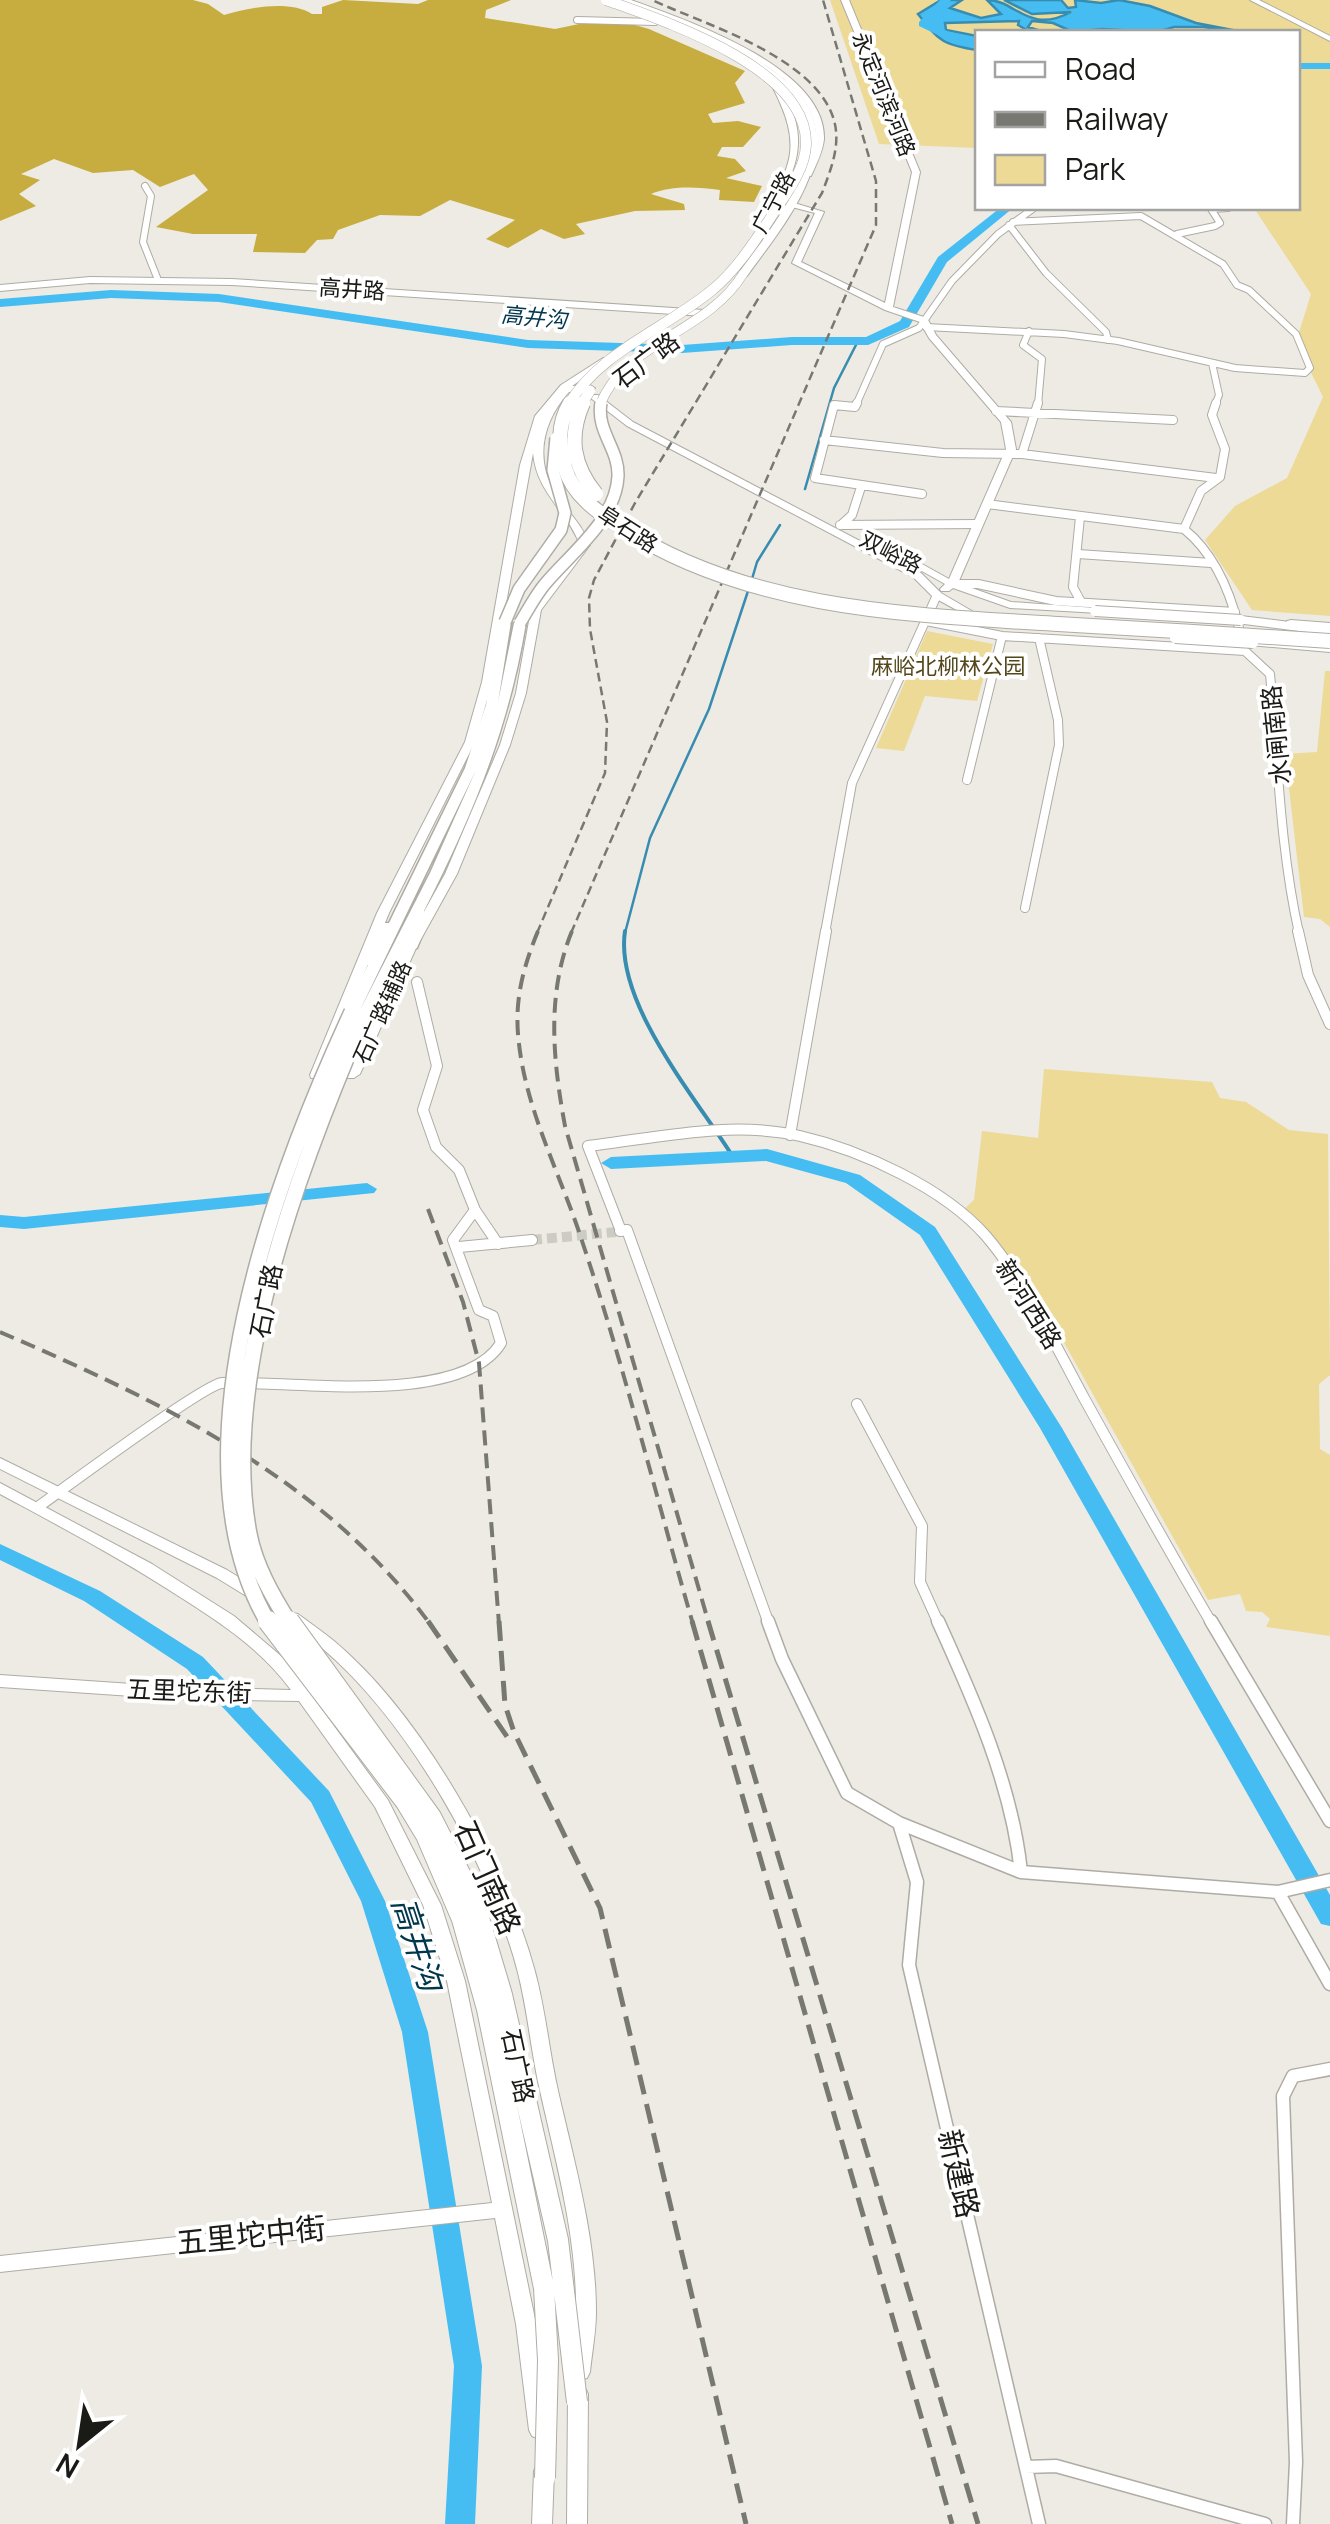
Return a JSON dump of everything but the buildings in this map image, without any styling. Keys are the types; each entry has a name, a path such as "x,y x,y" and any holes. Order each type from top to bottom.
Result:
{"highway":[{"path":"556,438 568,402 592,373 675,318 730,274 784,198 806,144 800,116 787,94 768,76 738,57 606,0"},
{"name":"阜石路","path":"616,0 658,14 746,56 798,94 811,116 815,146 794,198 743,274 724,292 604,374 587,394 571,431 574,453 590,488 612,510 658,541 740,573 863,600 1330,630"},
{"name":"阜石路","path":"556,438 567,476 587,502 651,547 732,579 798,596 941,615 1330,644"},
{"path":"1238,616 1330,630"},
{"path":"1249,647 1330,644"}],"main road":[{"name":"石广路","path":"545,2478 547,2317 490,2022 462,1924 426,1836 378,1761 267,1618 247,1584 232,1525 227,1461 255,1272 298,1136 460,818 497,736 512,686 520,623 544,585 602,517 617,485 615,452 598,430 598,416 608,388 638,360 698,322 737,287 743,274"},
{"name":"石广路","path":"556,438 554,470 564,513 561,530 519,589 504,622 492,704 483,734 358,1013 272,1265 246,1428 244,1481 250,1536 268,1589 306,1648 407,1775 474,1900 497,1971 566,2288 577,2402"},
{"path":"410,948 448,860 460,818"},
{"path":"365,962 389,916 427,860"}],"street":[{"name":"广宁路","path":"598,0 732,58 762,77 782,95 798,136 797,157 752,242 731,272 683,311"},
{"name":"广宁路","path":"626,0 750,54 803,92 816,114 820,136 804,183 749,272 704,314"},
{"name":"永定河滨河路","path":"845,0 916,172 888,308"},
{"path":"1254,0 1330,39"},
{"path":"576,20 655,22"},
{"path":"146,186 152,196 143,242 158,280"},
{"path":"791,204 820,212 796,263 925,323 1108,340 1212,363 1281,373 1304,374 1310,368 1296,334 1249,290 1237,285 1224,264 1141,216 1011,223"},
{"path":"922,494 815,478 834,405 855,406 884,344 925,323 936,298 1011,223 1031,210"},
{"path":"1177,234 1220,223 1213,210"},
{"path":"1011,223 1046,274 1106,332 1108,340"},
{"name":"高井路","path":"0,288 90,280 158,280 290,285 704,314"},
{"path":"524,472 541,472 538,438 546,411 570,386 592,388 597,370 614,355 683,311"},
{"name":"双峪路","path":"704,314 644,354 614,381 612,398 638,422 952,584 1010,605 1238,616"},
{"path":"790,1134 852,783 936,595 952,584 1011,449 1006,422 925,323"},
{"path":"1022,454 1037,411 1042,359 1024,345 1028,332"},
{"name":"石广路辅路","path":"541,472 549,491 579,526 585,545 536,610 521,693 505,744 452,874 410,948 354,1074 316,1074 383,913 443,800 475,727 535,428 550,401 575,379 614,355"},
{"path":"1184,529 1196,497 1220,476 1226,449 1212,415 1219,395 1212,363"},
{"name":"双峪路","path":"592,388 598,401 630,424 917,574 936,595 963,612 1003,625 1249,647"},
{"path":"996,411 1174,420"},
{"path":"824,440 1022,454 1216,478"},
{"path":"840,525 852,515 861,487"},
{"path":"925,621 1002,636 1249,647 1211,562 1194,536 1184,529 987,504"},
{"path":"1080,516 1073,587 1081,602"},
{"path":"840,525 978,524"},
{"path":"1078,554 1211,562"},
{"path":"952,584 978,584 1026,598 1238,616"},
{"path":"967,780 1002,636"},
{"path":"1025,908 1059,745 1058,720 1039,638"},
{"name":"水闸南路","path":"1249,647 1270,674 1285,832 1284,868 1308,975 1330,1024"},
{"path":"417,982 437,1066 424,1110 436,1147 459,1170 475,1210 498,1244"},
{"name":"新河西路","path":"899,1823 848,1793 782,1659 627,1230 619,1231 588,1146 727,1129 790,1134 902,1173 942,1197 986,1236 1044,1326 1150,1518 1330,1820"},
{"path":"38,1507 216,1383 402,1387 433,1380 493,1356 501,1343 493,1316 479,1310 459,1247 453,1240 475,1210"},
{"path":"459,1247 532,1240"},
{"path":"856,1404 908,1492 922,1526 920,1582 965,1680 1016,1822 1021,1872"},
{"name":"石门南路","path":"0,1463 222,1574 306,1626 339,1654 378,1698 435,1773 472,1837 524,1966 574,2201 586,2307 577,2402 577,2524"},
{"path":"0,1488 148,1568 228,1620 282,1665 382,1804 432,1905 456,1981 526,2324 545,2478 542,2524"},
{"name":"五里坨东街","path":"0,1680 176,1692 378,1698"},
{"path":"899,1823 1021,1872 1278,1892 1330,1880"},
{"name":"新建路","path":"899,1823 917,1882 909,1965 1040,2524"},
{"path":"1278,1892 1330,1984"},
{"path":"1293,2524 1296,2462 1283,2096 1293,2076 1330,2068"},
{"name":"五里坨中街","path":"0,2264 502,2210"},
{"path":"1026,2467 1056,2466 1265,2524"}],"green space":[{"path":"830,0 1330,0 1330,616 1252,610 1205,540 1235,506 1287,478 1323,397 1296,342 1311,294 1255,210 1300,210 1300,30 975,30 975,148 879,144"},
{"name":"麻峪北柳林公园","path":"927,631 993,644 977,701 925,696 904,751 876,748"},
{"path":"1325,671 1330,671 1330,927 1320,919 1304,917 1285,754 1317,752"},
{"path":"1044,1069 1212,1082 1220,1098 1246,1102 1289,1130 1328,1134 1330,1375 1319,1384 1320,1449 1330,1455 1330,1636 1266,1627 1270,1619 1262,1612 1246,1611 1240,1594 1208,1600 1062,1339 991,1234 963,1210 974,1200 982,1131 1038,1138"}],"shaded area":[{"path":"0,0 193,0 224,15 282,6 322,14 322,7 343,0 418,4 428,0 511,0 486,10 485,18 555,29 584,23 624,22 745,71 735,83 745,103 708,114 713,123 738,121 761,127 743,147 722,147 717,156 735,159 746,171 726,178 762,186 754,202 719,200 720,190 712,189 659,191 651,194 684,204 685,210 635,211 576,224 585,234 564,239 541,229 508,248 486,239 515,220 450,200 420,216 380,215 338,230 333,239 317,240 305,253 253,252 257,234 193,234 156,227 208,190 194,174 160,187 133,170 93,173 54,159 21,174 40,180 19,194 36,206 0,221"}],"water":[{"path":"941,0 962,0 950,8 981,18 1001,14 987,0 1044,20 1071,12 1032,14 1004,0 1061,0 1068,8 1076,7 1075,0 1119,0 1233,30 1069,30 1053,23 1032,21 1028,27 1038,30 1027,30 1018,25 1019,21 945,23 946,30 975,36 975,50 943,40 918,14"}],"waterway":[{"name":"高井沟","path":"946,0 923,24 944,34 975,40"},
{"path":"1300,66 1330,66"},
{"name":"高井沟","path":"0,303 111,294 219,298 528,344 682,349 792,341 868,341 905,324 942,260 1004,210"},
{"path":"805,489 834,388 858,341"},
{"path":"752,579 757,562 780,525"},
{"path":"625,933 650,838 709,709 749,588"},
{"path":"625,933 625,959 645,1019 733,1157"},
{"path":"611,1163 767,1155 853,1179 928,1231 1051,1428 1330,1917"},
{"path":"0,1221 24,1223 367,1189"},
{"name":"高井沟","path":"0,1551 92,1596 195,1663 320,1797 373,1901 415,2032 468,2366 460,2524"}],"tunnel":[{"path":"532,1240 616,1232"}],"railway":[{"path":"537,933 605,773 607,722 590,629 589,598 594,580 635,503 822,193 836,146 833,117 821,95 803,76 755,45 652,0"},
{"path":"571,933 876,225 876,181 823,0"},
{"path":"538,931 518,1007 518,1034 528,1089 598,1291 693,1624"},
{"path":"572,931 558,979 554,1028 565,1126 709,1624"},
{"path":"428,1209 463,1302 479,1363 499,1624"},
{"path":"0,1332 179,1417 290,1486 387,1572 430,1624"},
{"path":"428,1621 510,1741"},
{"path":"499,1621 505,1705 514,1732 600,1908 746,2524"},
{"path":"692,1621 952,2524"},
{"path":"708,1621 978,2524"}]}
